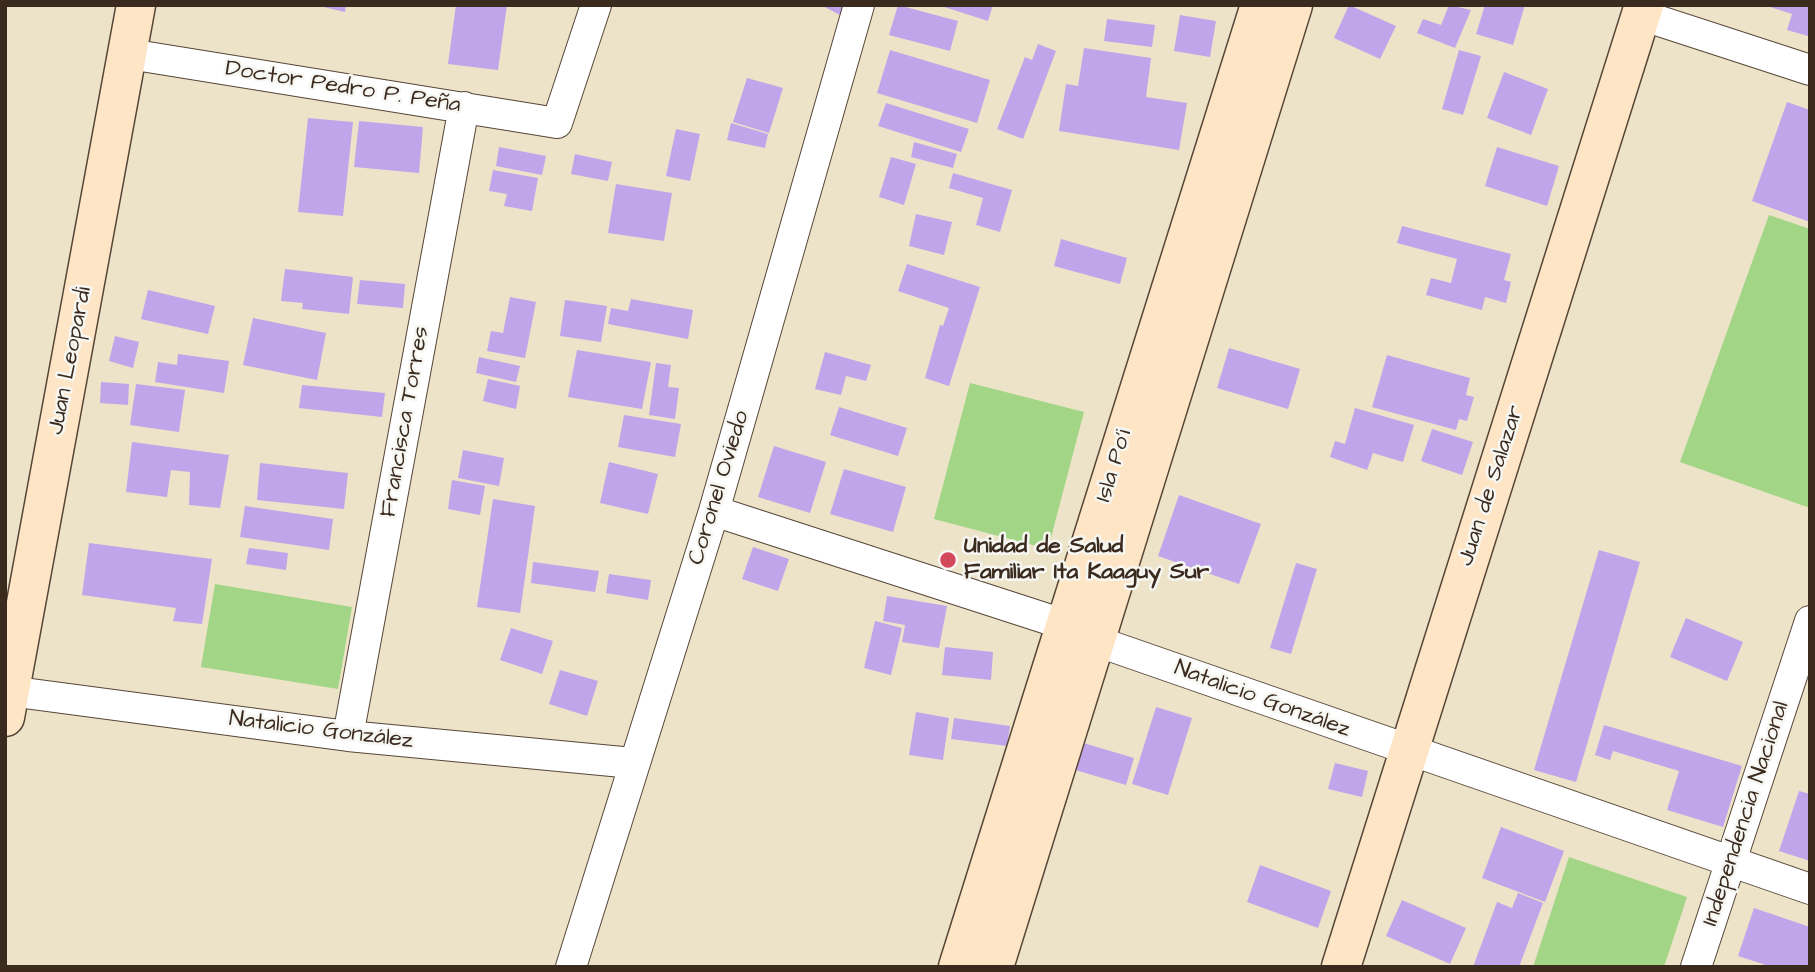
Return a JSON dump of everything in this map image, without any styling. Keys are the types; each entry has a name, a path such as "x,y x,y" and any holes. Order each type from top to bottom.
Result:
{"street":[{"name":"Juan Leopardi","path":"7,704 136,5"},
{"name":"Doctor Pedro P. Peña","path":"129,54 557,123 596,5"},
{"name":"Coronel Oviedo","path":"570,967 714,511 859,5"},
{"name":"Isla Po'i","path":"994,967 1081,633 1260,5"},
{"name":"Isla Po'i","path":"958,967 1081,633 1293,5"},
{"path":"1643,10 1810,70"},
{"name":"Juan de Salazar","path":"1341,967 1643,10"},
{"name":"Francisca Torres","path":"348,736 464,107"},
{"name":"Natalicio González","path":"714,511 1081,633 1408,752 1810,889"},
{"name":"Independencia Nacional","path":"1696,967 1810,621"},
{"name":"Natalicio González","path":"7,704 633,763"}],"green space":[{"path":"1769,215 1810,229 1810,508 1680,462"},
{"path":"970,383 1084,412 1048,549 934,519"},
{"path":"215,584 352,607 338,689 201,667"},
{"path":"1569,857 1687,897 1664,967 1533,967"}],"building":[{"path":"315,5 346,5 345,12"},
{"path":"456,5 507,5 498,70 448,64"},
{"path":"821,5 845,5 840,15"},
{"path":"898,5 958,21 950,51 889,35"},
{"path":"938,5 993,5 988,21"},
{"path":"1349,5 1396,26 1380,59 1334,38"},
{"path":"1449,5 1471,10 1455,48 1417,33 1423,19 1441,25"},
{"path":"1485,5 1525,5 1513,45 1476,34"},
{"path":"1810,5 1808,36 1787,30 1792,14 1767,6"},
{"path":"1180,15 1216,21 1210,57 1174,51"},
{"path":"1107,19 1155,25 1152,47 1104,41"},
{"path":"1038,44 1056,51 1023,139 997,129 1025,57 1032,60"},
{"path":"1084,48 1151,58 1146,97 1187,103 1179,150 1059,131 1066,84 1078,86"},
{"path":"890,50 990,80 977,123 877,93"},
{"path":"1459,50 1481,56 1463,115 1442,109"},
{"path":"1504,72 1548,89 1531,135 1487,118"},
{"path":"747,78 783,88 769,133 733,122"},
{"path":"1787,102 1810,110 1810,222 1752,201"},
{"path":"886,103 969,129 961,152 878,126"},
{"path":"308,118 353,122 343,216 298,212"},
{"path":"359,121 423,127 419,173 354,167"},
{"path":"731,123 768,134 765,148 727,140"},
{"path":"676,129 700,134 690,181 666,176"},
{"path":"914,142 957,154 953,168 911,157"},
{"path":"499,147 546,156 542,175 496,166"},
{"path":"1497,147 1559,166 1547,206 1485,186"},
{"path":"575,154 612,162 608,181 571,174"},
{"path":"891,157 916,164 904,205 879,197"},
{"path":"493,170 538,178 532,211 504,206 507,194 489,191"},
{"path":"953,173 1012,190 1000,232 976,225 983,198 949,188"},
{"path":"616,184 672,193 664,241 608,233"},
{"path":"916,214 952,222 944,255 909,246"},
{"path":"1402,226 1511,254 1504,280 1511,282 1506,303 1485,297 1482,310 1426,295 1431,278 1451,283 1457,259 1397,243"},
{"path":"1061,239 1127,258 1120,284 1054,266"},
{"path":"907,264 980,287 949,386 925,378 940,325 943,326 949,308 898,291"},
{"path":"285,269 353,277 349,314 302,309 303,303 281,301"},
{"path":"360,280 405,284 403,308 357,304"},
{"path":"148,290 215,306 208,334 141,319"},
{"path":"510,297 536,302 525,358 487,351 491,331 503,333"},
{"path":"631,299 693,310 688,339 608,324 611,308 628,311"},
{"path":"565,300 607,306 601,342 560,336"},
{"path":"253,318 326,333 317,380 243,365"},
{"path":"115,336 139,342 133,368 109,361"},
{"path":"1229,348 1300,369 1288,409 1217,388"},
{"path":"577,350 651,362 642,409 568,397"},
{"path":"825,352 871,365 866,381 846,376 841,395 815,389"},
{"path":"178,354 229,361 224,393 155,382 158,362 177,365"},
{"path":"1387,355 1470,378 1466,395 1474,397 1467,421 1459,419 1456,430 1372,407"},
{"path":"479,357 520,366 516,382 476,373"},
{"path":"656,363 671,365 668,387 679,388 675,419 649,415"},
{"path":"488,379 520,386 516,409 483,401"},
{"path":"101,382 129,384 128,405 100,403"},
{"path":"136,384 185,390 179,432 130,425"},
{"path":"302,385 385,393 382,417 299,408"},
{"path":"839,407 907,428 898,456 830,435"},
{"path":"1355,408 1414,425 1403,462 1373,453 1367,470 1330,457 1335,441 1345,444"},
{"path":"624,415 681,424 675,457 618,447"},
{"path":"1432,429 1473,442 1462,475 1421,461"},
{"path":"132,442 229,455 220,508 189,505 190,472 171,470 167,497 126,492"},
{"path":"774,446 826,462 810,513 758,497"},
{"path":"463,450 504,458 499,486 458,478"},
{"path":"609,462 658,474 648,514 600,503"},
{"path":"260,463 348,473 344,509 257,500"},
{"path":"844,469 906,487 893,532 830,514"},
{"path":"452,480 485,486 480,515 448,509"},
{"path":"1179,495 1261,524 1239,584 1158,556"},
{"path":"493,499 535,506 520,613 477,607"},
{"path":"245,506 333,519 329,550 240,537"},
{"path":"89,543 212,559 202,624 173,621 176,608 82,595"},
{"path":"753,547 789,559 778,591 742,579"},
{"path":"249,548 288,553 286,570 246,564"},
{"path":"1599,550 1640,562 1576,782 1534,770"},
{"path":"533,562 599,571 595,592 531,583"},
{"path":"1296,563 1317,569 1291,654 1270,648"},
{"path":"609,574 651,580 648,600 606,593"},
{"path":"887,596 947,606 939,648 902,642 905,625 883,621"},
{"path":"1686,618 1743,642 1727,681 1670,657"},
{"path":"875,621 902,628 891,675 864,668"},
{"path":"511,628 553,641 542,674 500,660"},
{"path":"945,647 993,652 991,680 942,675"},
{"path":"560,670 598,681 587,716 549,704"},
{"path":"1156,707 1192,718 1168,795 1132,784"},
{"path":"916,712 949,718 943,760 909,755"},
{"path":"954,718 1010,726 1007,746 951,739"},
{"path":"1604,725 1742,766 1723,827 1667,810 1679,771 1613,751 1610,760 1595,755"},
{"path":"1080,742 1134,758 1126,785 1072,769"},
{"path":"1335,763 1368,771 1362,797 1328,789"},
{"path":"1799,791 1810,794 1810,861 1779,851"},
{"path":"1501,827 1564,851 1545,902 1482,878"},
{"path":"1260,865 1331,891 1318,928 1247,902"},
{"path":"1518,893 1543,903 1519,967 1473,967 1497,902 1512,908"},
{"path":"1402,900 1466,928 1450,964 1386,936"},
{"path":"1754,908 1810,927 1810,967 1772,967 1738,956"}],"place":[{"name":"Unidad de Salud Familiar Ita Kaaguy Sur","path":"948,560"}]}
